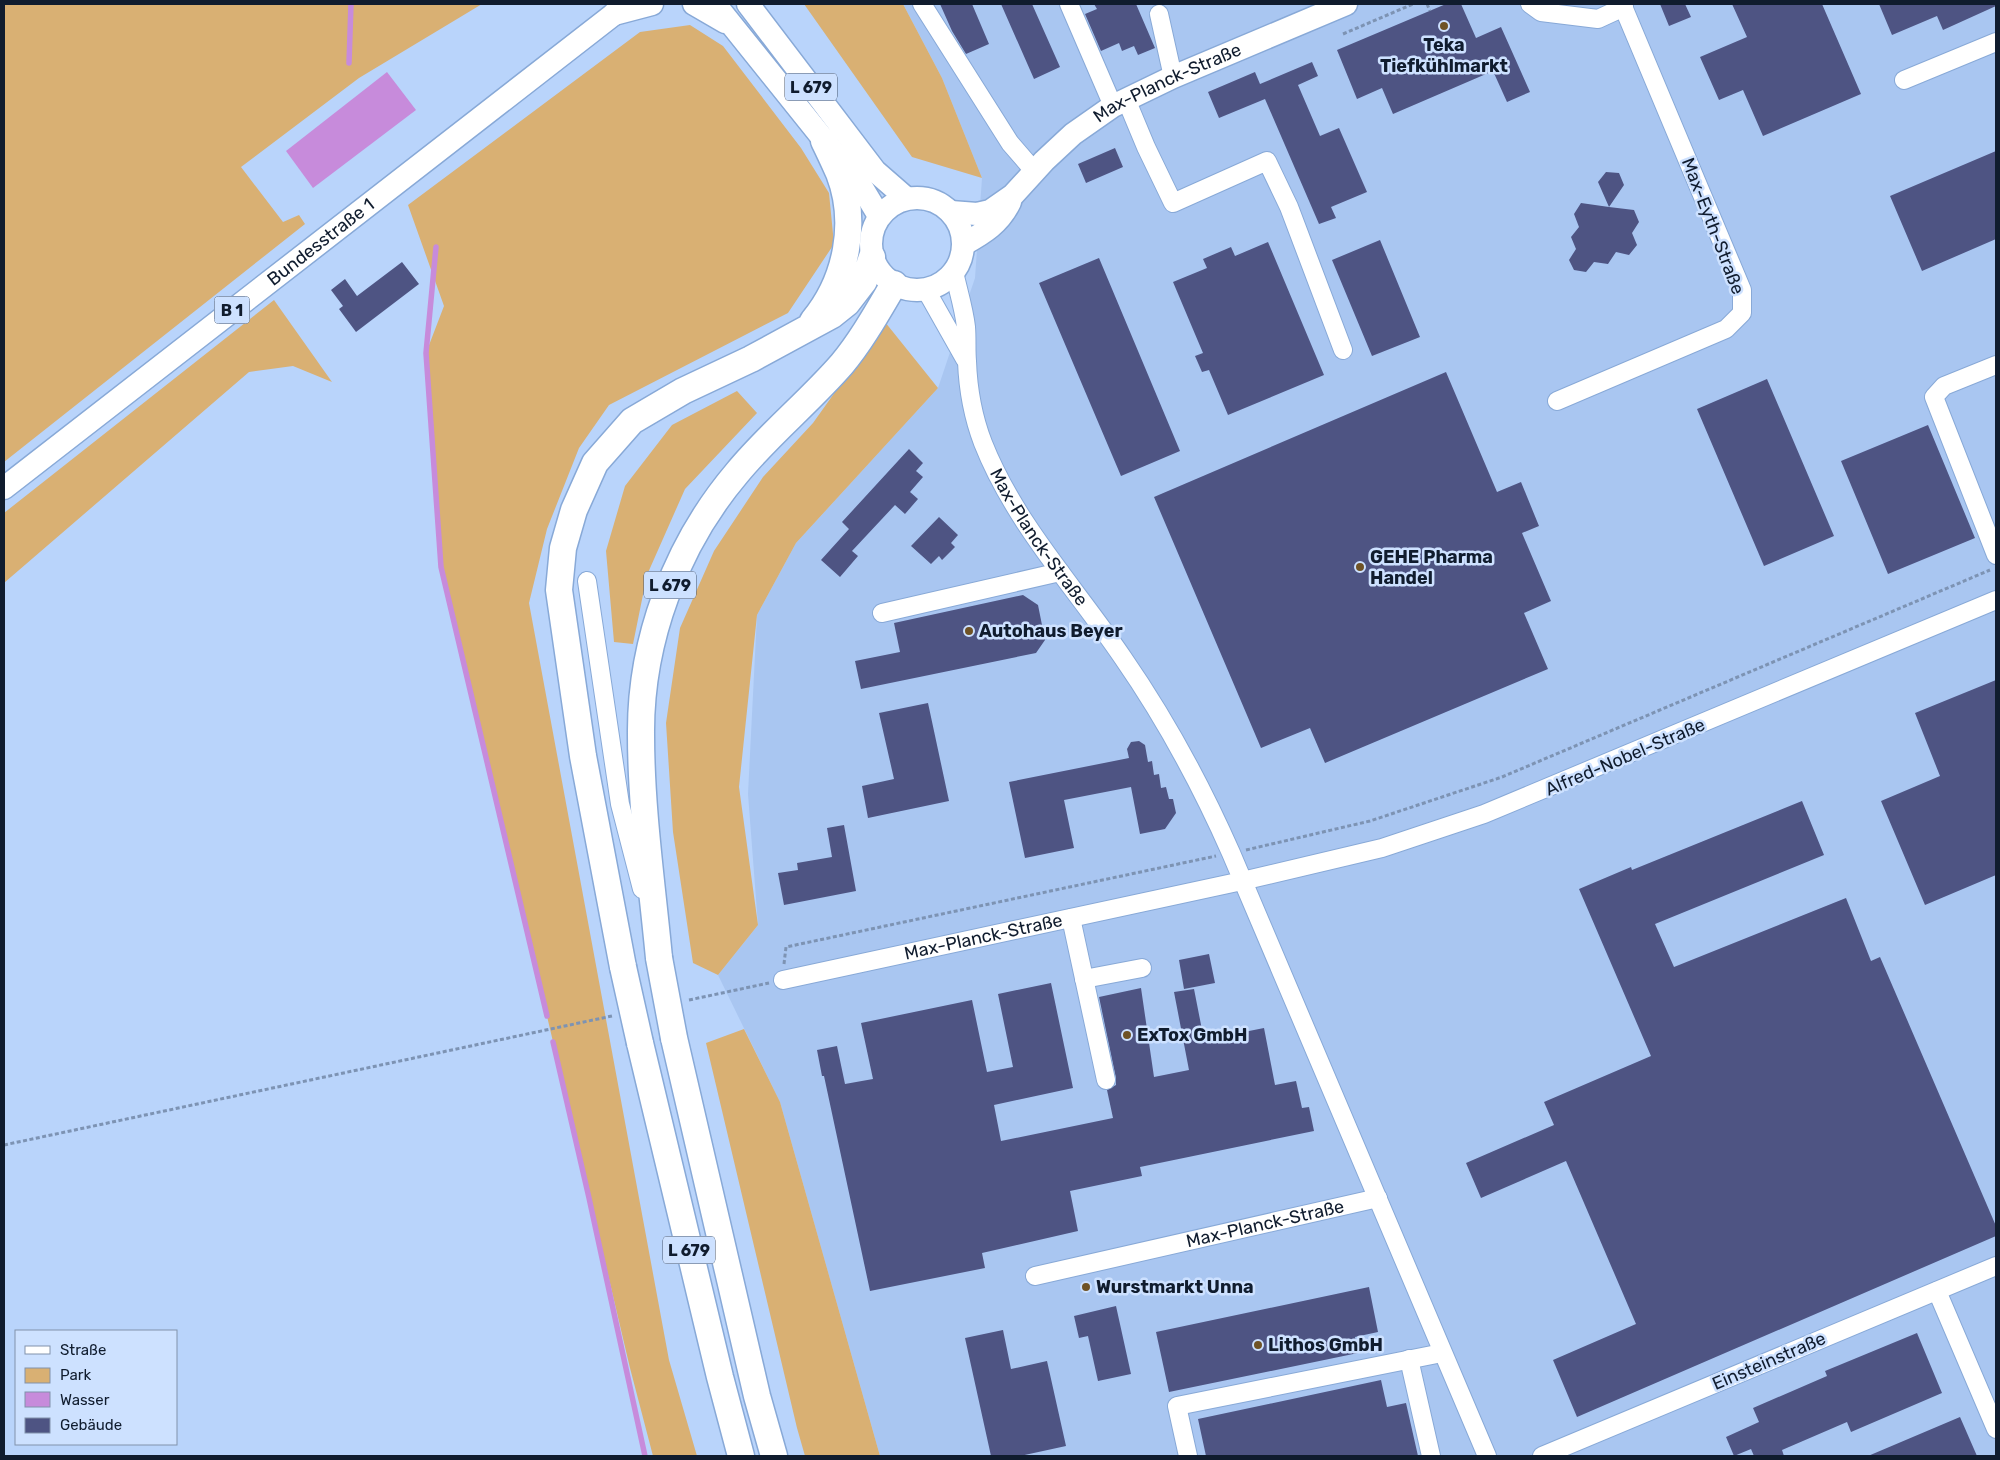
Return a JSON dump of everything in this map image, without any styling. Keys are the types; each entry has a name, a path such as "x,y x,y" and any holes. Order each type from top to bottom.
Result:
{"highway":[{"name":"L 679","path":"806,329 824,308 830,296 843,266 848,240 848,210 842,183 824,141"},
{"name":"L 679","path":"741,1456 718,1368 623,967 580,736 560,590 563,548 574,510 595,463 632,421 683,391 751,359 832,315 847,303 864,281 872,256"},
{"name":"L 679","path":"774,1456 757,1396 674,1038 659,956 648,859 641,733 644,682 650,650 666,595 682,558 714,504 736,473 843,363 894,284"}],"main road":[{"name":"B 1","path":"620,9 652,4"},
{"path":"694,4 735,28"},
{"name":"L 679","path":"714,4 861,186 879,216"},
{"name":"L 679","path":"748,4 875,171 906,198"},
{"name":"Max-Planck-Straße","path":"951,212 971,214 990,211 1013,195 1073,134 1120,102 1173,77 1346,4"},
{"name":"Bundesstraße 1","path":"4,488 620,9"},
{"name":"Max-Planck-Straße","path":"964,244 992,227 1005,211 1013,195"},
{"path":"922,197 938,202 951,212 961,227 964,244 960,263 954,272 942,283 926,290 904,288 884,277 877,268 872,256 871,236 879,216 891,205 906,198 922,197"}],"street":[{"path":"922,4 1010,142 1035,172"},
{"path":"1070,4 1120,102 1146,146 1173,203 1267,161 1289,207 1343,350"},
{"path":"1530,4 1541,12 1598,19 1623,5"},
{"name":"Max-Eyth-Straße","path":"1557,401 1726,329 1742,313 1742,290 1623,5"},
{"path":"1158,14 1173,77"},
{"path":"1904,80 1996,42"},
{"name":"Max-Planck-Straße","path":"954,272 966,328 967,362 974,413 984,443 1004,488 1025,525 1123,657 1164,719 1191,769 1231,853 1487,1456"},
{"name":"Max-Planck-Straße","path":"926,290 967,362"},
{"path":"1996,365 1944,386 1934,397 1996,555"},
{"path":"882,613 1060,572"},
{"path":"587,581 620,804 659,956"},
{"name":"Alfred-Nobel-Straße","path":"1242,881 1382,848 1484,814 1996,600"},
{"name":"Max-Planck-Straße","path":"783,980 1242,881"},
{"path":"1071,918 1106,1080"},
{"path":"1084,979 1142,968"},
{"name":"Max-Planck-Straße","path":"1035,1276 1378,1198"},
{"name":"Einsteinstraße","path":"1542,1456 1996,1266"},
{"path":"1937,1291 1996,1428"},
{"path":"1188,1456 1177,1406 1442,1353"},
{"path":"1409,1359 1431,1456"}],"path":[{"path":"1343,34 1413,4"},
{"path":"1427,4 1430,11"},
{"path":"713,995 783,980 786,947 1231,853 1370,821 1502,777 1996,567"},
{"path":"4,1146 598,1019"}],"shaded area":[{"path":"903,4 1996,4 1996,1456 880,1456 780,1102 718,975 758,925 748,794 757,615 796,543 938,388 975,278 982,178 942,78"}],"green space":[{"path":"4,4 482,4 359,78 241,167 283,222 299,215 305,224 4,462"},
{"path":"804,4 903,4 942,78 982,178 912,157"},
{"path":"690,25 723,46 801,148 829,193 834,244 788,313 609,405 579,448 547,529 529,603 669,1360 697,1456 653,1456 630,1368 441,567 426,353 444,306 408,205 640,32"},
{"path":"274,300 332,382 293,366 249,372 4,583 4,513"},
{"path":"885,322 938,388 796,543 757,615 739,787 758,925 718,975 693,963 673,832 666,723 680,628 714,551 763,477 813,423"},
{"path":"737,391 757,413 685,489 647,575 633,644 614,642 606,551 625,486 672,425"},
{"path":"744,1029 780,1102 880,1456 805,1456 706,1043"}],"water":[{"path":"387,72 416,110 313,188 286,151"}],"building":[{"path":"940,4 972,4 989,44 966,54 952,31"},
{"path":"1001,4 1032,4 1060,67 1034,79"},
{"path":"1094,4 1136,4 1155,48 1138,55 1134,46 1122,51 1119,43 1101,51 1085,14 1097,9"},
{"path":"1446,4 1461,4 1476,38 1501,27 1530,92 1507,102 1493,71 1393,114 1382,88 1357,99 1337,50"},
{"path":"1660,4 1685,4 1691,17 1669,26"},
{"path":"1732,4 1822,4 1861,94 1763,136 1743,90 1719,100 1700,57 1747,37"},
{"path":"1879,4 1996,4 1996,6 1943,30 1937,16 1892,35"},
{"path":"1312,62 1318,76 1298,85 1320,136 1339,128 1367,192 1331,207 1336,218 1319,224 1265,99 1219,118 1208,92 1255,72 1260,84"},
{"path":"1115,148 1123,167 1086,183 1078,164"},
{"path":"1996,151 1996,239 1922,271 1890,196"},
{"path":"1606,172 1619,173 1624,185 1609,207 1598,182"},
{"path":"1581,203 1634,210 1639,222 1632,233 1637,245 1629,255 1616,252 1608,264 1594,262 1586,272 1574,270 1569,260 1576,249 1571,237 1579,227 1574,214"},
{"path":"1380,240 1420,337 1372,356 1332,260"},
{"path":"1268,242 1324,375 1228,415 1209,370 1202,372 1195,356 1203,353 1173,282 1207,268 1203,259 1231,247 1235,256"},
{"path":"1099,258 1180,451 1121,476 1039,283"},
{"path":"402,262 419,284 356,332 339,309 343,306 331,290 345,279 357,296"},
{"name":"GEHE Pharma Handel","path":"1446,372 1497,492 1521,482 1539,526 1522,533 1551,601 1524,613 1548,669 1325,763 1310,728 1261,748 1154,497"},
{"path":"1767,379 1834,536 1764,566 1697,409"},
{"path":"1928,425 1975,538 1888,574 1841,461"},
{"path":"909,449 923,463 916,471 923,477 910,492 918,499 905,514 895,505 852,551 858,556 840,577 821,560 849,529 842,522"},
{"path":"939,517 958,535 951,543 955,547 942,560 939,556 931,564 911,546"},
{"name":"Autohaus Beyer","path":"1023,595 1038,605 1045,640 1036,653 861,689 855,661 900,652 894,623"},
{"path":"1996,680 1996,875 1925,905 1881,801 1940,776 1915,713"},
{"path":"928,703 949,801 868,818 862,786 894,779 879,713"},
{"path":"1139,741 1145,745 1148,762 1152,761 1154,775 1159,774 1161,788 1166,787 1169,799 1173,799 1176,813 1165,829 1140,834 1131,787 1064,800 1074,848 1025,858 1009,782 1129,758 1127,749 1131,742"},
{"path":"1802,801 1824,855 1655,924 1674,967 1846,898 1871,961 1880,957 1996,1226 1996,1236 1577,1417 1553,1360 1636,1324 1566,1161 1481,1198 1466,1163 1554,1125 1544,1102 1651,1056 1579,889 1631,867 1632,870"},
{"path":"844,825 856,891 784,905 778,873 798,870 797,863 832,857 827,828"},
{"path":"1209,954 1215,983 1184,989 1179,960"},
{"path":"1051,983 1073,1088 994,1105 1001,1141 1113,1118 1107,1090 1116,1085 1116,1078 1099,997 1141,988 1154,1077 1189,1070 1174,992 1194,989 1204,1040 1264,1028 1275,1085 1296,1081 1302,1108 1309,1107 1314,1131 1140,1167 1142,1176 1070,1191 1078,1231 982,1253 985,1268 870,1291 817,1050 837,1046 845,1084 873,1079 861,1023 972,1000 987,1072 1013,1067 998,994"},
{"name":"Lithos GmbH","path":"1369,1287 1378,1332 1355,1337 1358,1353 1169,1392 1156,1332"},
{"path":"1116,1306 1131,1374 1098,1381 1088,1336 1079,1338 1074,1316"},
{"path":"1003,1330 1011,1369 1047,1361 1066,1446 1020,1456 991,1456 965,1338"},
{"path":"1917,1333 1942,1393 1851,1432 1847,1422 1782,1450 1784,1456 1754,1456 1751,1449 1734,1456 1726,1437 1759,1422 1753,1408 1827,1376 1825,1371"},
{"path":"1381,1380 1387,1407 1406,1403 1418,1456 1206,1456 1198,1419"},
{"path":"1960,1417 1977,1456 1868,1456"}],"waterway":[{"path":"349,63 351,4"},
{"path":"436,247 426,353 441,567 547,1016"},
{"path":"553,1042 645,1456"}],"place":[{"name":"Teka Tiefkühlmarkt","path":"1444,26"},
{"name":"GEHE Pharma Handel","path":"1360,567"},
{"name":"Autohaus Beyer","path":"969,631"},
{"name":"ExTox GmbH","path":"1127,1035"},
{"name":"Wurstmarkt Unna","path":"1086,1287"},
{"name":"Lithos GmbH","path":"1258,1345"}]}
